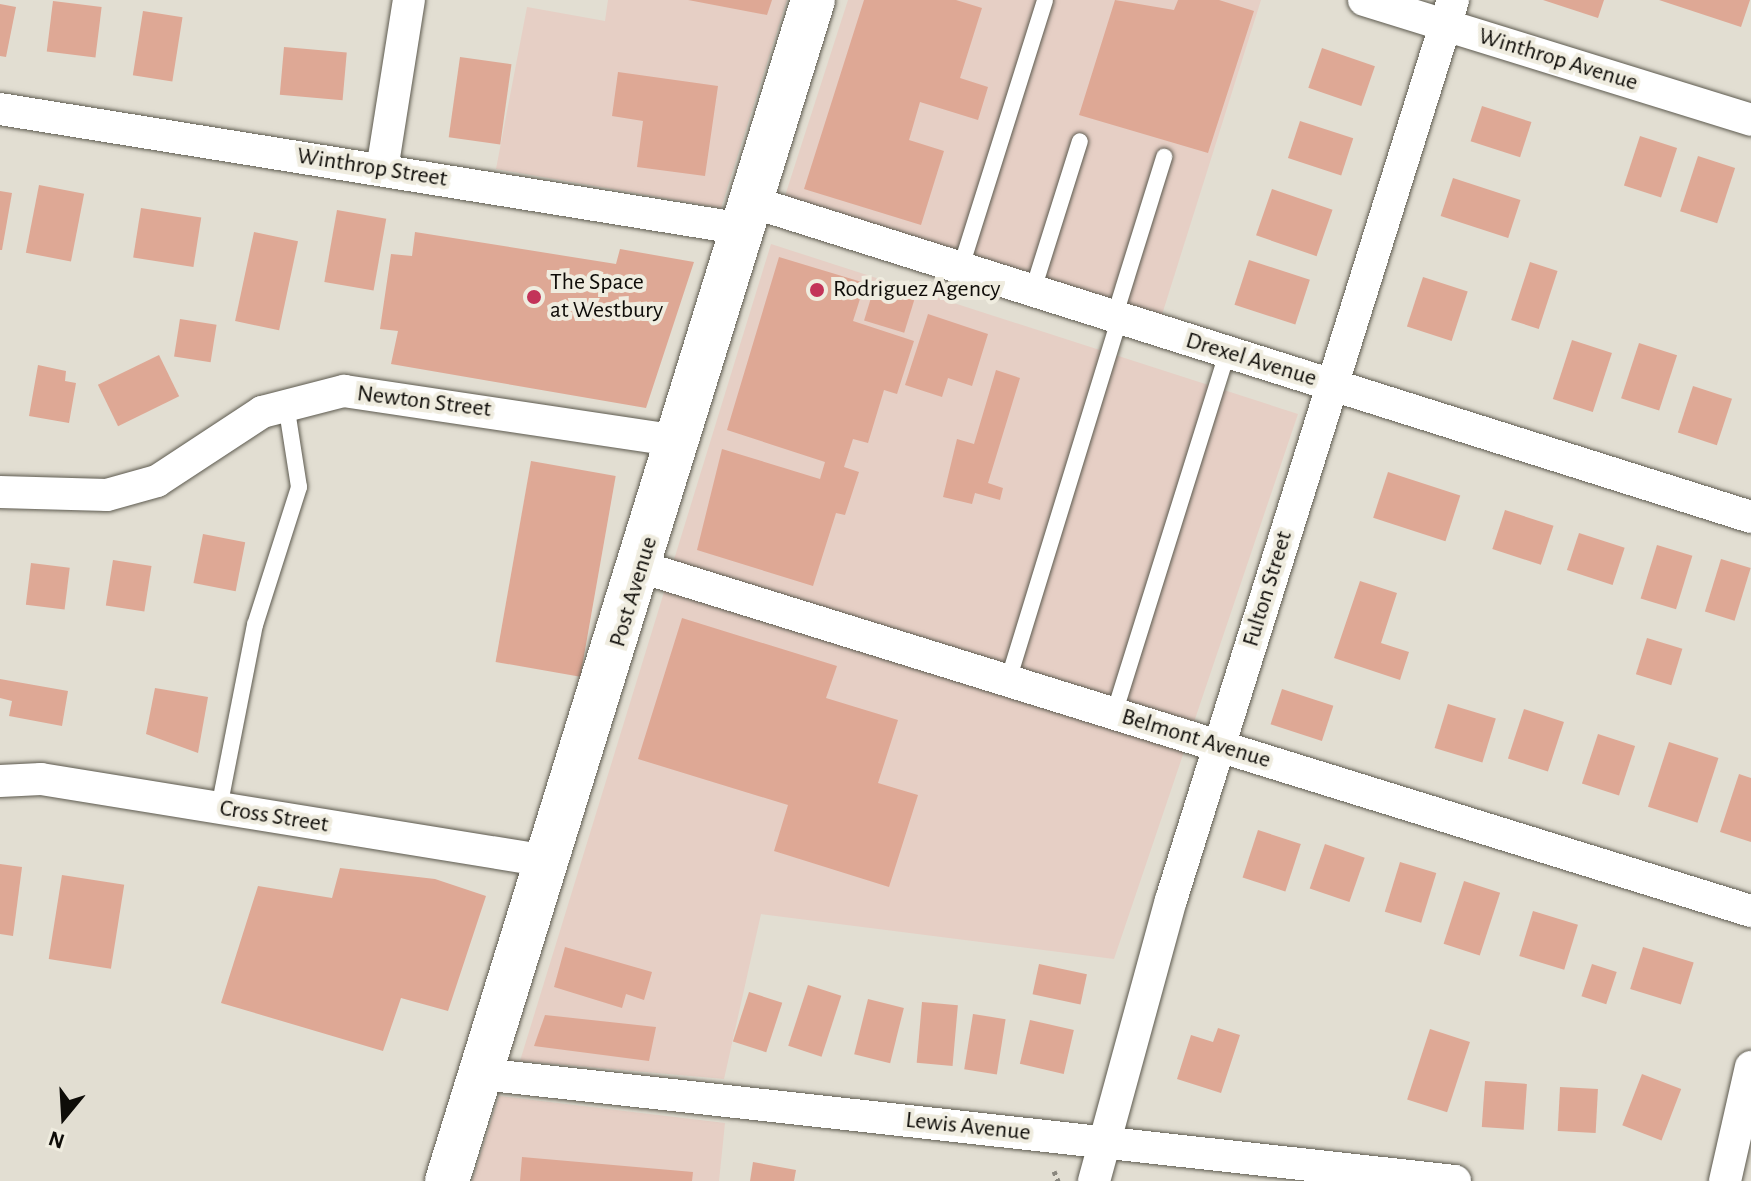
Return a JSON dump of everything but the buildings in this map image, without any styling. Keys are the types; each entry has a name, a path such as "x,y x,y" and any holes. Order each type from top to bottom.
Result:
{"main road":[{"name":"Post Avenue","path":"447,1181 641,567 813,0"}],"street":[{"path":"382,170 409,0"},
{"name":"Winthrop Avenue","path":"1364,0 1450,12 1751,120"},
{"name":"Fulton Street","path":"1094,1181 1219,746 1450,12"},
{"name":"Winthrop Street","path":"0,109 382,170 748,216"},
{"name":"Drexel Avenue","path":"748,216 960,270 1751,517"},
{"name":"Newton Street","path":"0,492 107,495 157,481 286,404 344,391 679,441"},
{"name":"Belmont Avenue","path":"641,567 1751,911"},
{"name":"Cross Street","path":"0,781 41,779 547,861"},
{"path":"1725,1181 1751,1067"},
{"name":"Lewis Avenue","path":"481,1074 1455,1181"}],"lane":[{"path":"960,270 1045,0"},
{"path":"1032,293 1080,141"},
{"path":"1008,681 1164,157"},
{"path":"1114,714 1227,353"},
{"path":"219,808 255,625 299,487 286,404"}],"path":[{"path":"1043,1170 1059,1171 1058,1181"}],"shaded area":[{"path":"608,0 787,0 721,208 496,169 527,7 605,21"},
{"path":"848,0 1261,0 1160,321 784,199"},
{"path":"771,244 1298,414 1114,959 761,914 724,1079 520,1061"},
{"path":"499,1096 725,1123 719,1181 472,1181"}],"place":[{"name":"Rodriguez Agency","path":"817,290"},
{"name":"The Space at Westbury","path":"534,297"}]}
